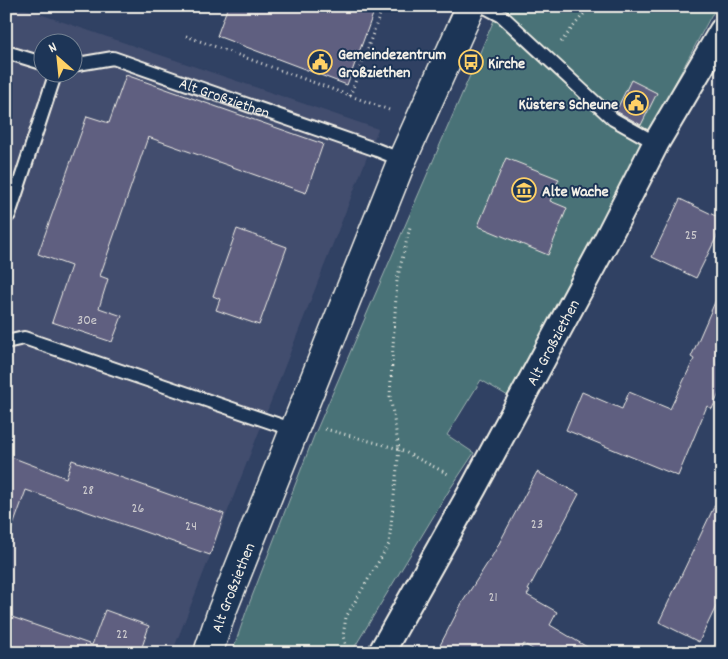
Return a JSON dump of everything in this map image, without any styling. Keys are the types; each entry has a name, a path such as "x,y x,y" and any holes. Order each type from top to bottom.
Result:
{"street":[{"name":"Alt Großziethen","path":"208,653 222,611 402,160 471,6"},
{"name":"Alt Großziethen","path":"381,653 474,487 605,243 656,143 722,31"}],"lane":[{"path":"483,6 502,16 614,119 656,143"},
{"path":"6,52 32,60"},
{"name":"Alt Großziethen","path":"82,64 113,58 367,146 402,160"},
{"path":"9,216 53,82"},
{"path":"6,342 24,338 296,426"}],"path":[{"path":"350,96 383,6"},
{"path":"547,58 586,11"},
{"path":"186,36 393,111"},
{"path":"348,653 343,636 346,617 389,544 399,449 390,396 398,280 410,224"},
{"path":"296,426 399,449 474,487"}],"shaded area":[{"path":"6,6 16,6 378,129 172,653 6,653"}],"green space":[{"path":"500,6 722,6 722,13 712,14 508,396 481,380 447,435 474,453 450,489 351,653 232,653 314,436"}],"building":[{"name":"Gemeindezentrum Großziethen","path":"228,6 376,6 347,85 217,36"},
{"path":"126,75 323,144 306,193 148,137 100,276 108,279 99,308 122,316 112,342 52,322 71,266 38,254 87,116 109,123"},
{"name":"Küsters Scheune","path":"631,80 657,93 641,125 616,111"},
{"name":"Alte Wache","path":"506,158 559,179 550,201 567,208 548,255 478,226"},
{"path":"680,199 722,219 722,226 696,278 652,257"},
{"path":"237,229 287,247 259,325 216,310 220,299 213,296"},
{"path":"722,286 722,387 712,409 707,406 678,476 566,430 582,392 622,409 629,392 670,409 694,359 691,357"},
{"path":"6,455 66,478 72,460 224,514 210,555 26,490 9,537 6,536"},
{"path":"537,472 579,494 527,595 557,612 550,625 597,653 539,653 524,644 518,653 436,653 462,603 494,553"},
{"path":"722,490 722,594 699,642 659,622"},
{"path":"105,610 149,626 140,653 6,653 6,615 92,645"}],"place":[{"name":"Gemeindezentrum Großziethen","path":"320,62"},
{"name":"Kirche","path":"471,62"},
{"name":"Küsters Scheune","path":"636,103"},
{"name":"Alte Wache","path":"524,190"}]}
